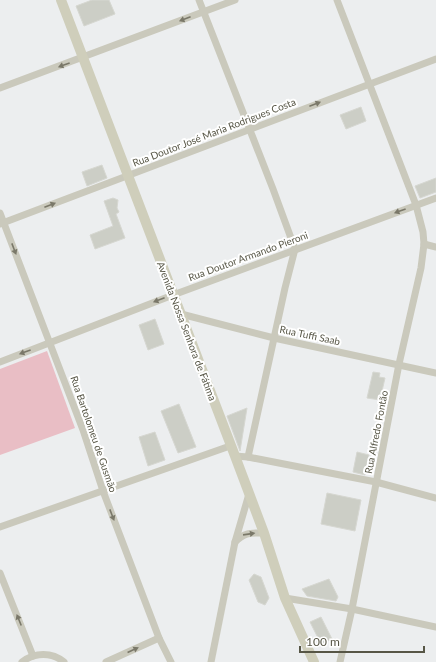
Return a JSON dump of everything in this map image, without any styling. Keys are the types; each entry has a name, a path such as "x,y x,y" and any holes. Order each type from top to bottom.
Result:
{"street":[{"name":"Avenida Nossa Senhora de Fátima","path":"61,0 264,533 285,598 314,662"},
{"path":"199,0 295,249 248,457"},
{"path":"0,88 84,58 235,0"},
{"name":"Rua Alfredo Fontão","path":"337,0 416,205 423,232 424,244 421,268 399,364 352,609 340,662"},
{"name":"Rua Doutor José Maria Rodrigues Costa","path":"2,224 436,59"},
{"name":"Rua Doutor Armando Pieroni","path":"0,362 295,249 436,198"},
{"name":"Rua Bartolomeu de Gusmão","path":"0,213 2,224 83,430 103,491 159,638 171,662"},
{"path":"424,244 436,247"},
{"name":"Rua Tuffi Saab","path":"181,314 274,338 436,373"},
{"path":"0,526 230,446"},
{"path":"235,456 248,457 376,482 436,498"},
{"path":"211,662 235,542 249,494"},
{"path":"235,542 242,535 249,533 264,533"},
{"path":"0,574 33,656"},
{"path":"285,598 352,609 436,627"},
{"path":"106,662 159,638"},
{"path":"22,662 33,656 48,655 55,656 64,662"}],"shaded area":[{"path":"47,351 75,428 0,455 0,369"}],"building":[{"path":"92,0 109,0 115,14 84,26 76,6"},
{"path":"361,107 366,121 346,129 340,115"},
{"path":"102,165 107,178 87,186 82,172"},
{"path":"436,178 436,192 420,198 415,186"},
{"path":"113,198 118,200 117,208 119,212 116,214 125,238 95,249 90,235 113,226 104,201"},
{"path":"155,319 164,344 148,350 139,325"},
{"path":"373,372 380,373 379,377 385,378 380,400 367,398"},
{"path":"179,404 196,447 178,453 161,411"},
{"path":"247,408 240,451 227,416"},
{"path":"155,432 165,460 148,466 139,437"},
{"path":"357,452 369,455 365,475 353,472"},
{"path":"327,493 361,500 355,531 321,524"},
{"path":"254,574 261,577 269,598 265,605 258,602 249,580"},
{"path":"329,579 338,597 336,601 307,596 302,589"},
{"path":"321,617 332,639 321,644 310,622"}]}
